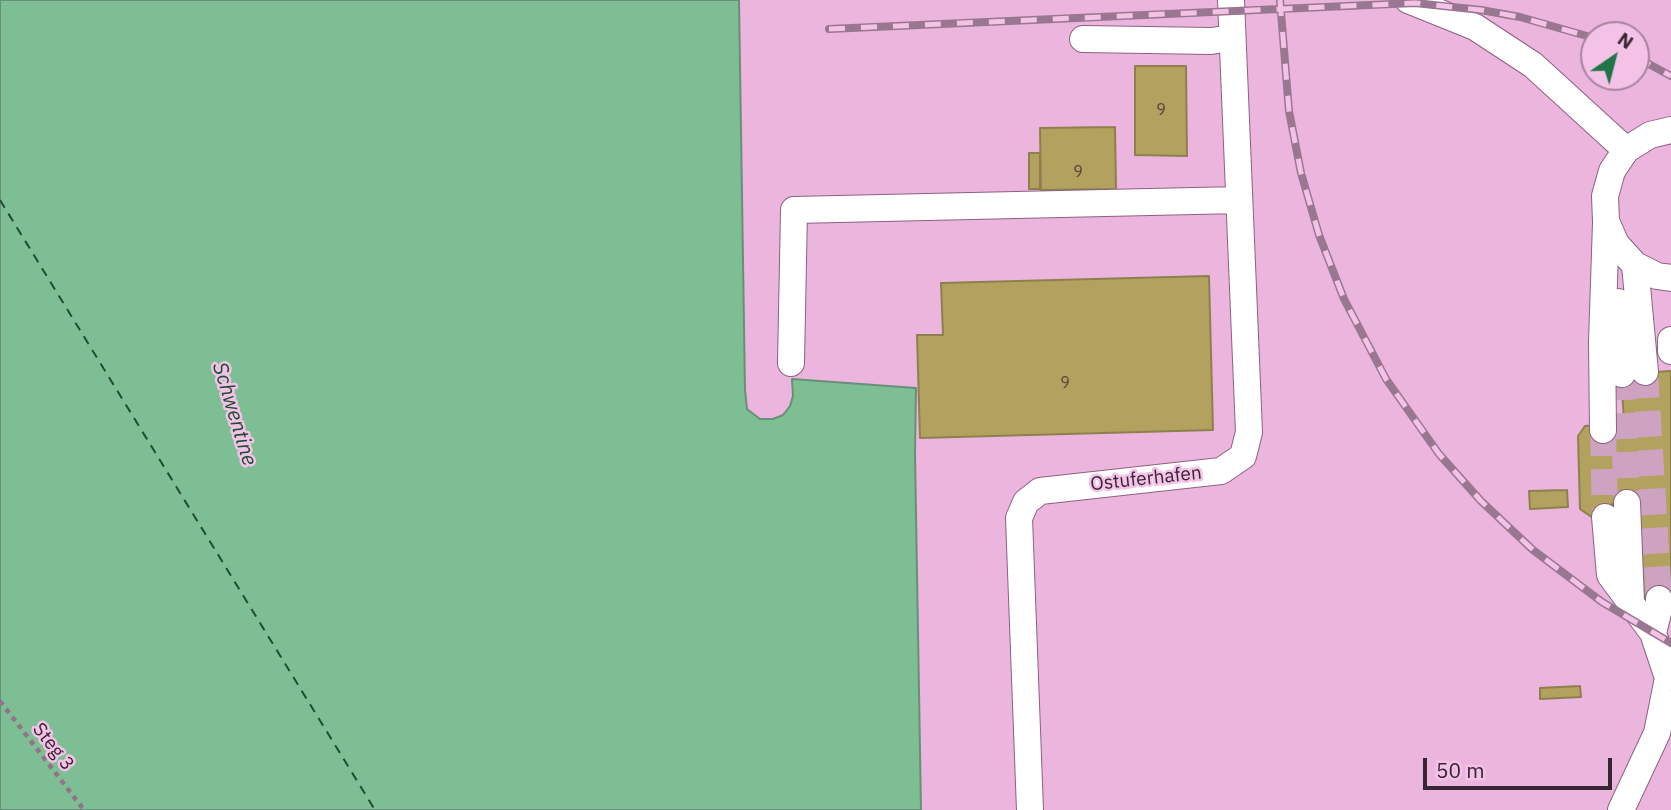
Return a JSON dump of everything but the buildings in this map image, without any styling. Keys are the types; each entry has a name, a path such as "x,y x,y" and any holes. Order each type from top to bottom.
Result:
{"street":[{"name":"Ostuferhafen","path":"1030,810 1019,518 1026,502 1040,491 1221,471 1243,456 1250,432 1231,0"},
{"path":"1408,0 1475,27 1533,65 1626,150"},
{"path":"1083,39 1211,41 1232,38"},
{"path":"1635,265 1634,373 1605,196 1612,171 1626,150 1650,135 1671,130"},
{"path":"791,363 794,210 1239,200"},
{"path":"1611,233 1635,265 1657,276 1671,278"},
{"path":"1603,430 1602,342 1611,233"},
{"path":"1671,340 1671,351"},
{"path":"1616,510 1610,575 1662,635"},
{"path":"1621,810 1657,733 1670,676 1662,635 1659,599"}],"path":[{"name":"Steg 3","path":"0,701 84,810"}],"shaded area":[{"path":"739,0 1671,0 1671,810 921,810 916,389 792,379 793,396 783,416 760,419 747,409"}],"water":[{"name":"Schwentine","path":"0,0 739,0 747,409 760,419 773,419 783,415 793,396 792,379 916,388 921,810 0,810"}],"ferry route":[{"path":"0,200 375,810"}],"tunnel":[{"path":"1645,372 1659,599"},
{"path":"1622,374 1627,503"},
{"path":"1603,430 1605,517"}],"railway":[{"path":"1280,0 1289,111 1301,173 1319,235 1344,299 1386,379 1439,454 1481,501 1533,550 1602,602 1671,643"},
{"path":"829,29 1415,3 1520,17 1580,34"},
{"path":"1650,65 1671,76"}]}
